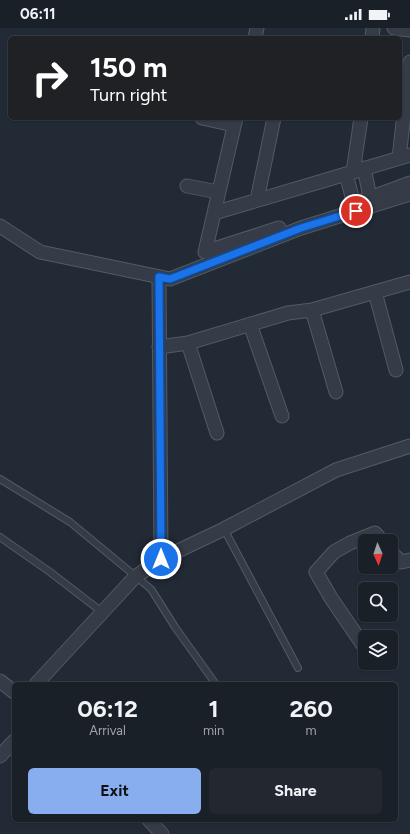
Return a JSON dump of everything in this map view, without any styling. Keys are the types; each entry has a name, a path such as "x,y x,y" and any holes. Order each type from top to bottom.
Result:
{"street":[{"path":"394,28 410,30"},
{"path":"214,213 404,157 410,62"},
{"path":"218,120 235,122 205,252 354,204 410,183"},
{"path":"257,200 274,120"},
{"path":"354,204 355,172 361,120"},
{"path":"355,172 370,198"},
{"path":"187,186 218,192"},
{"path":"0,226 40,252 170,279 301,228 410,194"},
{"path":"159,277 161,559"},
{"path":"159,347 188,343 288,313 312,310 410,282"},
{"path":"375,292 396,370"},
{"path":"312,310 336,392"},
{"path":"250,324 282,416"},
{"path":"188,343 217,433"},
{"path":"38,682 135,577 161,559 224,529 336,470 410,446"},
{"path":"358,540 334,552 316,572 358,637"},
{"path":"398,559 401,562 410,560"},
{"path":"0,681 12,690"},
{"path":"0,756 12,743"},
{"path":"151,822 162,834"}],"lane":[{"path":"0,479 70,522 151,590 174,627 214,682"},
{"path":"224,529 298,668"},
{"path":"0,537 50,572 102,612"}],"route":[{"path":"161,559 159,277 170,279 301,228 356,211"}]}
